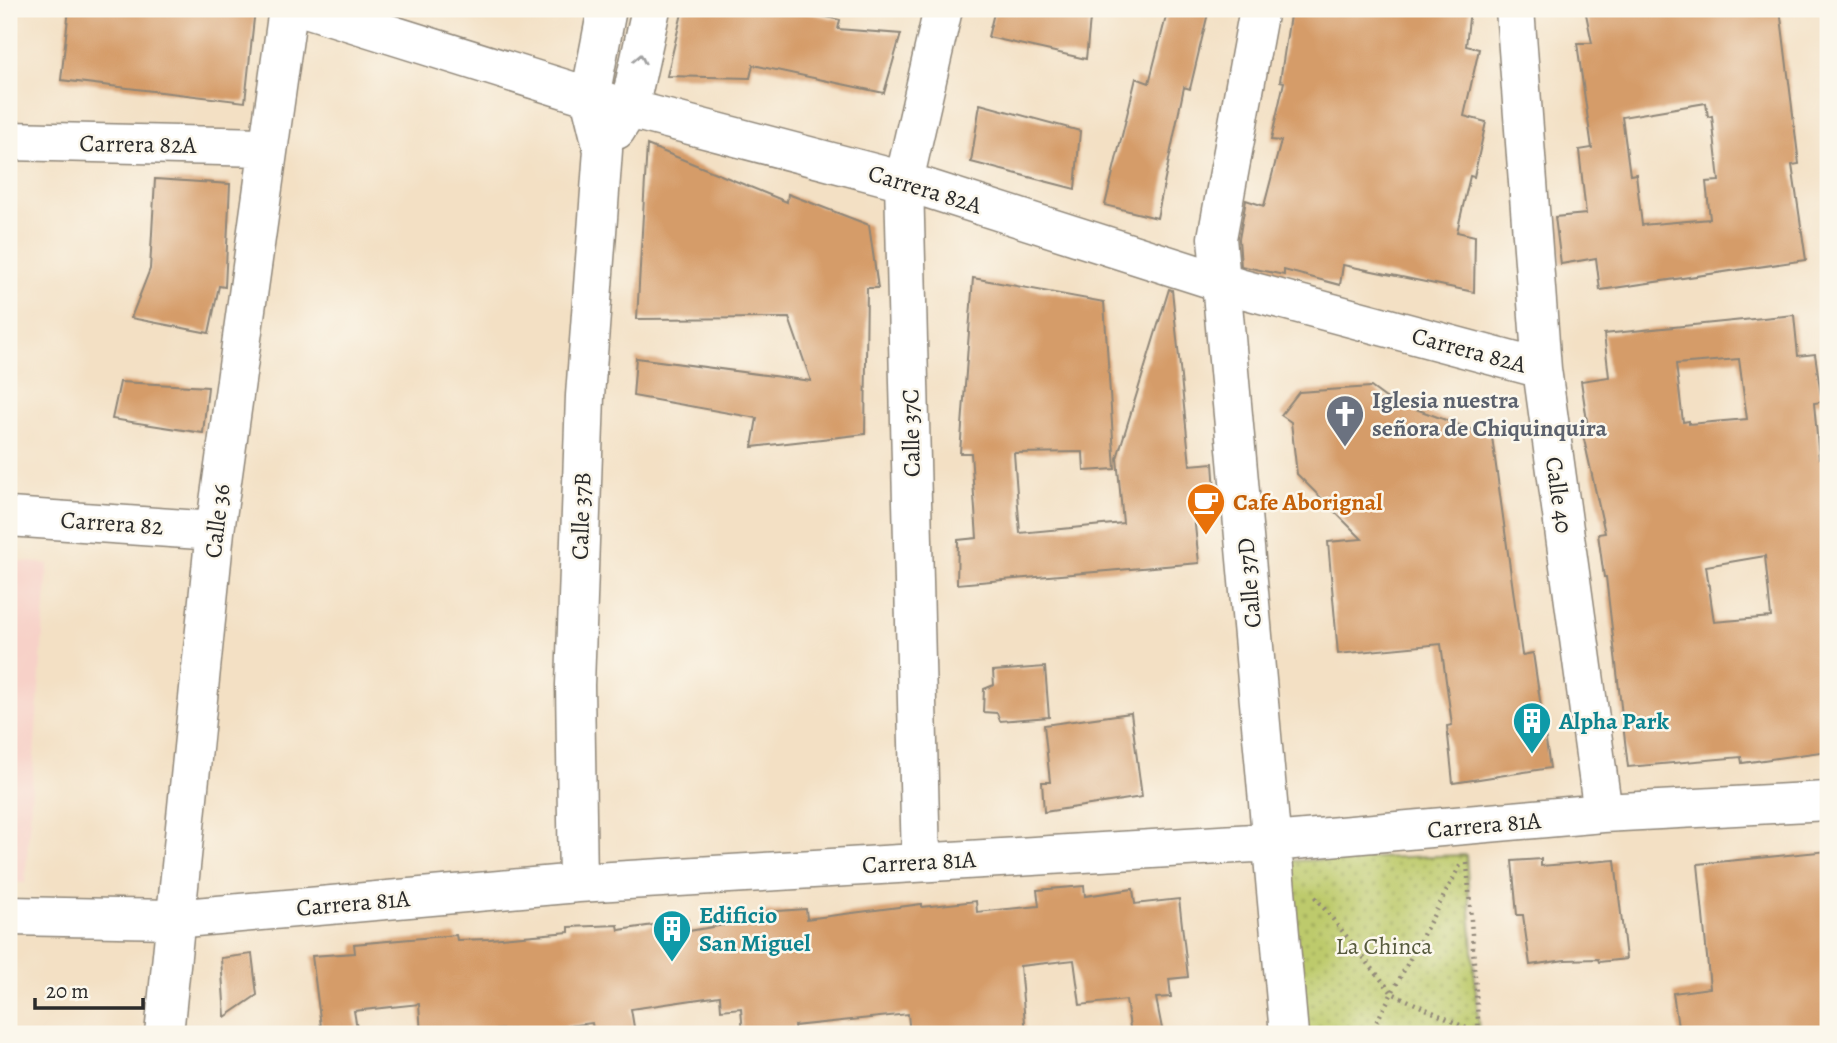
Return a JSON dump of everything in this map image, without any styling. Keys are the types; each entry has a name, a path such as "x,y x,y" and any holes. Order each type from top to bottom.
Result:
{"street":[{"name":"Calle 36","path":"163,1034 215,531 288,9"},
{"name":"Carrera 82A","path":"309,9 629,109 904,181 1223,283 1542,369"},
{"name":"Calle 37B","path":"578,883 575,685 584,410 603,149 590,97 607,9"},
{"name":"Calle 37B","path":"603,149 629,109 652,9"},
{"name":"Calle 37C","path":"921,862 904,181 943,9"},
{"name":"Calle 37D","path":"1259,9 1217,238 1289,1034"},
{"name":"Calle 40","path":"1515,9 1542,369 1603,813"},
{"name":"Carrera 82A","path":"9,142 268,147"},
{"name":"Carrera 82","path":"9,517 215,531"},
{"name":"Carrera 81A","path":"9,916 173,919 578,883 1271,842 1603,813 1828,801"}],"path":[{"path":"1310,891 1392,993 1479,1034 1466,855 1392,993 1370,1034"}],"shaded area":[{"path":"9,560 48,564 25,883 9,882"}],"green space":[{"name":"La Chinca","path":"1466,855 1479,1034 1303,1034 1286,861"}],"building":[{"path":"69,9 255,9 245,102 61,80"},
{"path":"683,9 790,9 840,20 838,29 901,34 884,93 753,65 750,78 667,76"},
{"path":"995,9 1091,9 1086,59 988,37"},
{"path":"1168,9 1209,9 1190,89 1184,87 1157,218 1105,205 1136,78 1149,83"},
{"path":"1291,9 1334,15 1335,9 1470,9 1466,46 1479,49 1464,116 1486,122 1474,177 1470,176 1457,232 1475,236 1474,292 1343,265 1340,285 1284,270 1284,275 1241,266 1239,239 1246,200 1264,206 1281,141 1271,140 1284,82 1280,81"},
{"path":"1585,9 1780,9 1799,164 1792,165 1806,260 1600,290 1596,258 1561,264 1555,217 1586,214 1579,150 1592,148 1577,43 1592,43","holes":["1706,103 1708,117 1712,116 1719,181 1706,182 1710,219 1642,225 1636,174 1630,175 1622,117"]},
{"path":"980,104 1080,131 1075,189 971,162"},
{"path":"647,145 787,202 788,194 869,225 878,288 867,288 865,434 752,447 757,418 633,396 636,358 811,381 789,318 637,319"},
{"path":"155,179 230,184 225,287 219,286 209,333 131,318 150,269"},
{"path":"973,278 1104,302 1115,469 1084,471 1083,452 1014,453 1020,533 1123,523 1117,458 1169,289 1172,290 1190,465 1213,463 1216,505 1193,507 1199,563 957,584 958,540 977,538 971,453 960,453"},
{"path":"1794,315 1798,356 1815,354 1822,402 1814,403 1819,458 1825,457 1828,482 1828,751 1742,763 1741,757 1628,767 1606,577 1598,534 1605,533 1583,435 1589,434 1581,381 1609,377 1604,334","holes":["1739,359 1747,419 1689,424 1689,421 1683,422 1676,364","1765,556 1771,617 1714,622 1706,566"]},
{"path":"120,382 208,387 203,433 112,419"},
{"path":"1371,387 1386,398 1492,437 1522,655 1533,653 1550,768 1453,783 1447,726 1452,725 1441,644 1338,654 1328,542 1362,539 1297,474 1291,422 1281,415 1299,392"},
{"path":"1045,667 1049,717 1000,721 997,713 983,712 984,689 994,685 993,671"},
{"path":"1131,713 1142,797 1044,812 1042,782 1050,782 1044,725"},
{"path":"1828,851 1828,1034 1679,1034 1673,993 1710,988 1698,864"},
{"path":"1541,859 1541,866 1615,860 1626,959 1599,962 1598,959 1565,960 1530,965 1523,915 1517,915 1512,861"},
{"path":"1084,886 1085,896 1133,889 1135,904 1179,899 1188,977 1169,979 1171,997 1156,998 1163,1034 1131,1034 1126,1000 1080,1005 1074,960 1020,966 1026,1034 910,1034 908,1014 794,1026 795,1034 743,1034 741,1008 721,1010 720,996 631,1009 635,1033 594,1034 592,1023 514,1032 514,1029 421,1034 419,1004 354,1011 358,1034 322,1034 312,956 355,953 354,944 456,935 457,940 490,939 569,932 569,927 618,925 619,930 688,920 689,931 765,918 764,912 806,909 807,919 922,904 922,907 976,901 977,912 1039,906 1037,890"},
{"path":"252,954 257,995 225,1017 221,958"}],"place":[{"name":"Iglesia nuestra señora de Chiquinquira","path":"1345,448"},
{"name":"Cafe Aborignal","path":"1206,536"},
{"name":"Alpha Park","path":"1532,755"},
{"name":"Edificio San Miguel","path":"672,963"}]}
